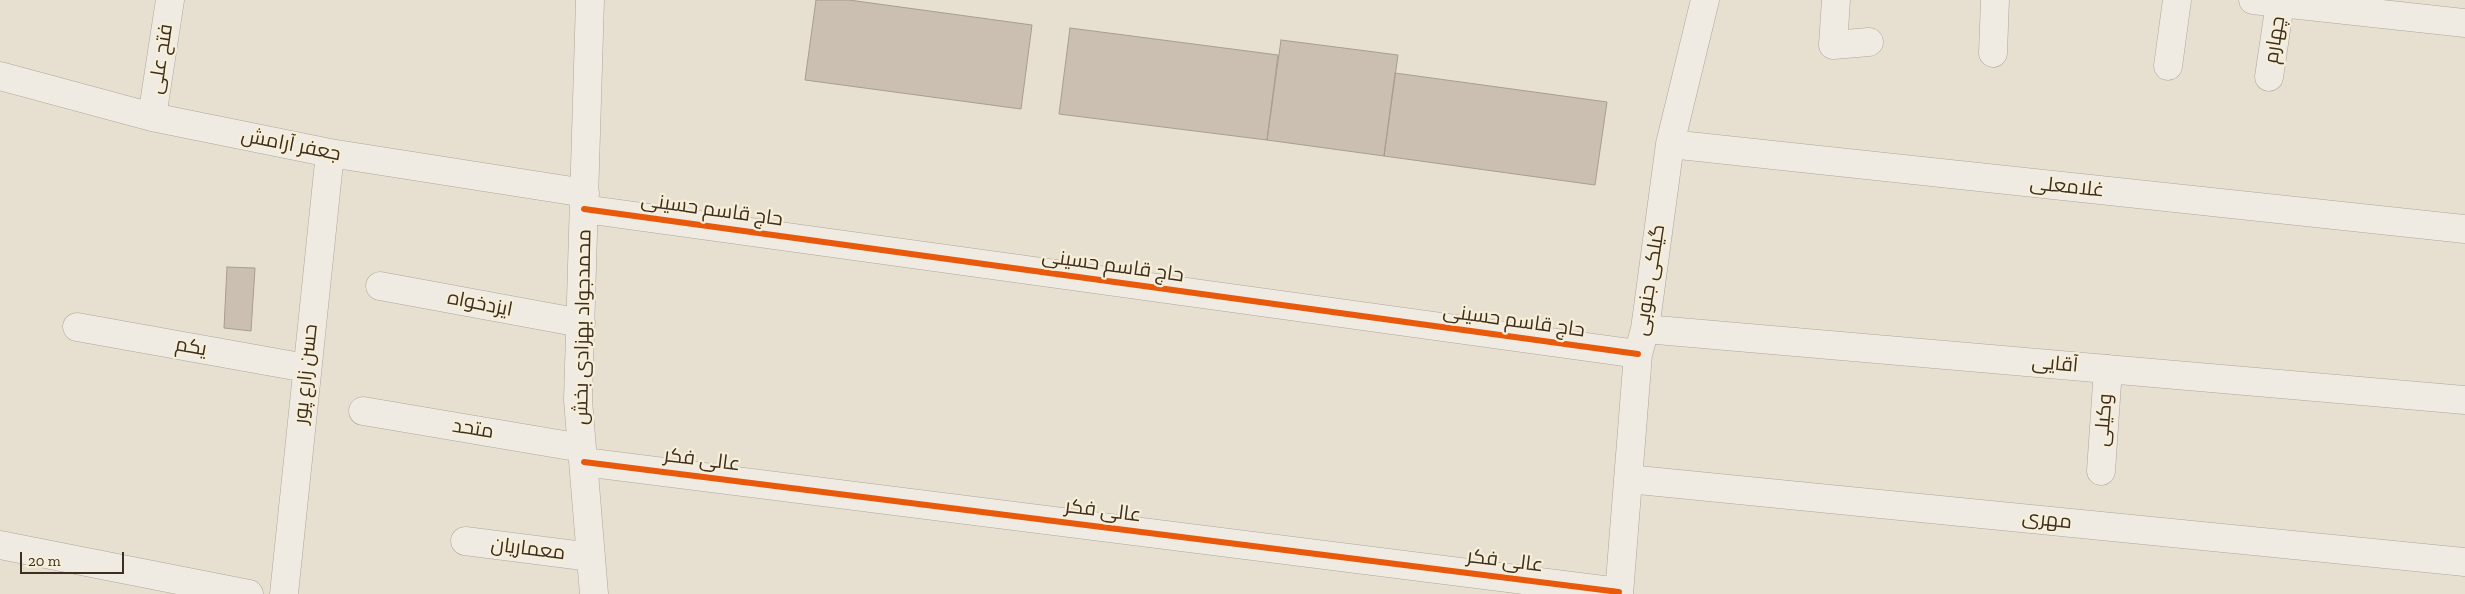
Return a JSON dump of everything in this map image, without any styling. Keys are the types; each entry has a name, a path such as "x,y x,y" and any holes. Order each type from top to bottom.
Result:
{"street":[{"name":"فتح علی","path":"152,117 170,0"},
{"name":"محمدجواد بهزادی بخش","path":"590,0 578,400 594,594"},
{"name":"گیلکی جنوبی","path":"1619,593 1638,354 1645,329 1670,144 1705,0"},
{"path":"1836,0 1834,45 1869,42"},
{"path":"1993,53 1995,0"},
{"path":"2168,66 2177,0"},
{"path":"2253,0 2465,23"},
{"name":"چهارم","path":"2269,77 2280,3"},
{"name":"جعفر آرامش","path":"0,76 152,117 330,154 585,201"},
{"name":"غلامعلی","path":"1670,144 2465,229"},
{"name":"حسن زارع پور","path":"284,594 306,368 330,154"},
{"name":"حاج قاسم حسینی","path":"585,201 1638,354"},
{"name":"ایزدخواه","path":"380,286 581,323"},
{"name":"یکم","path":"77,327 306,368"},
{"name":"آقایی","path":"1645,329 2465,400"},
{"name":"وکیلی","path":"2100,471 2108,369"},
{"name":"متحد","path":"363,411 583,455"},
{"name":"عالی فکر","path":"583,455 1619,593"},
{"name":"مهری","path":"1628,479 2465,562"},
{"name":"معماریان","path":"464,541 590,556"},
{"path":"0,545 249,594"}],"building":[{"path":"816,0 849,0 1032,25 1021,109 805,80"},
{"path":"1070,28 1278,55 1267,140 1059,114"},
{"path":"1281,40 1398,55 1384,156 1267,140"},
{"path":"1395,73 1607,102 1595,185 1384,156"},
{"path":"227,267 255,268 251,331 224,328"}],"cycle path":[{"path":"584,209 1638,354"},
{"path":"584,462 1619,592"}]}
